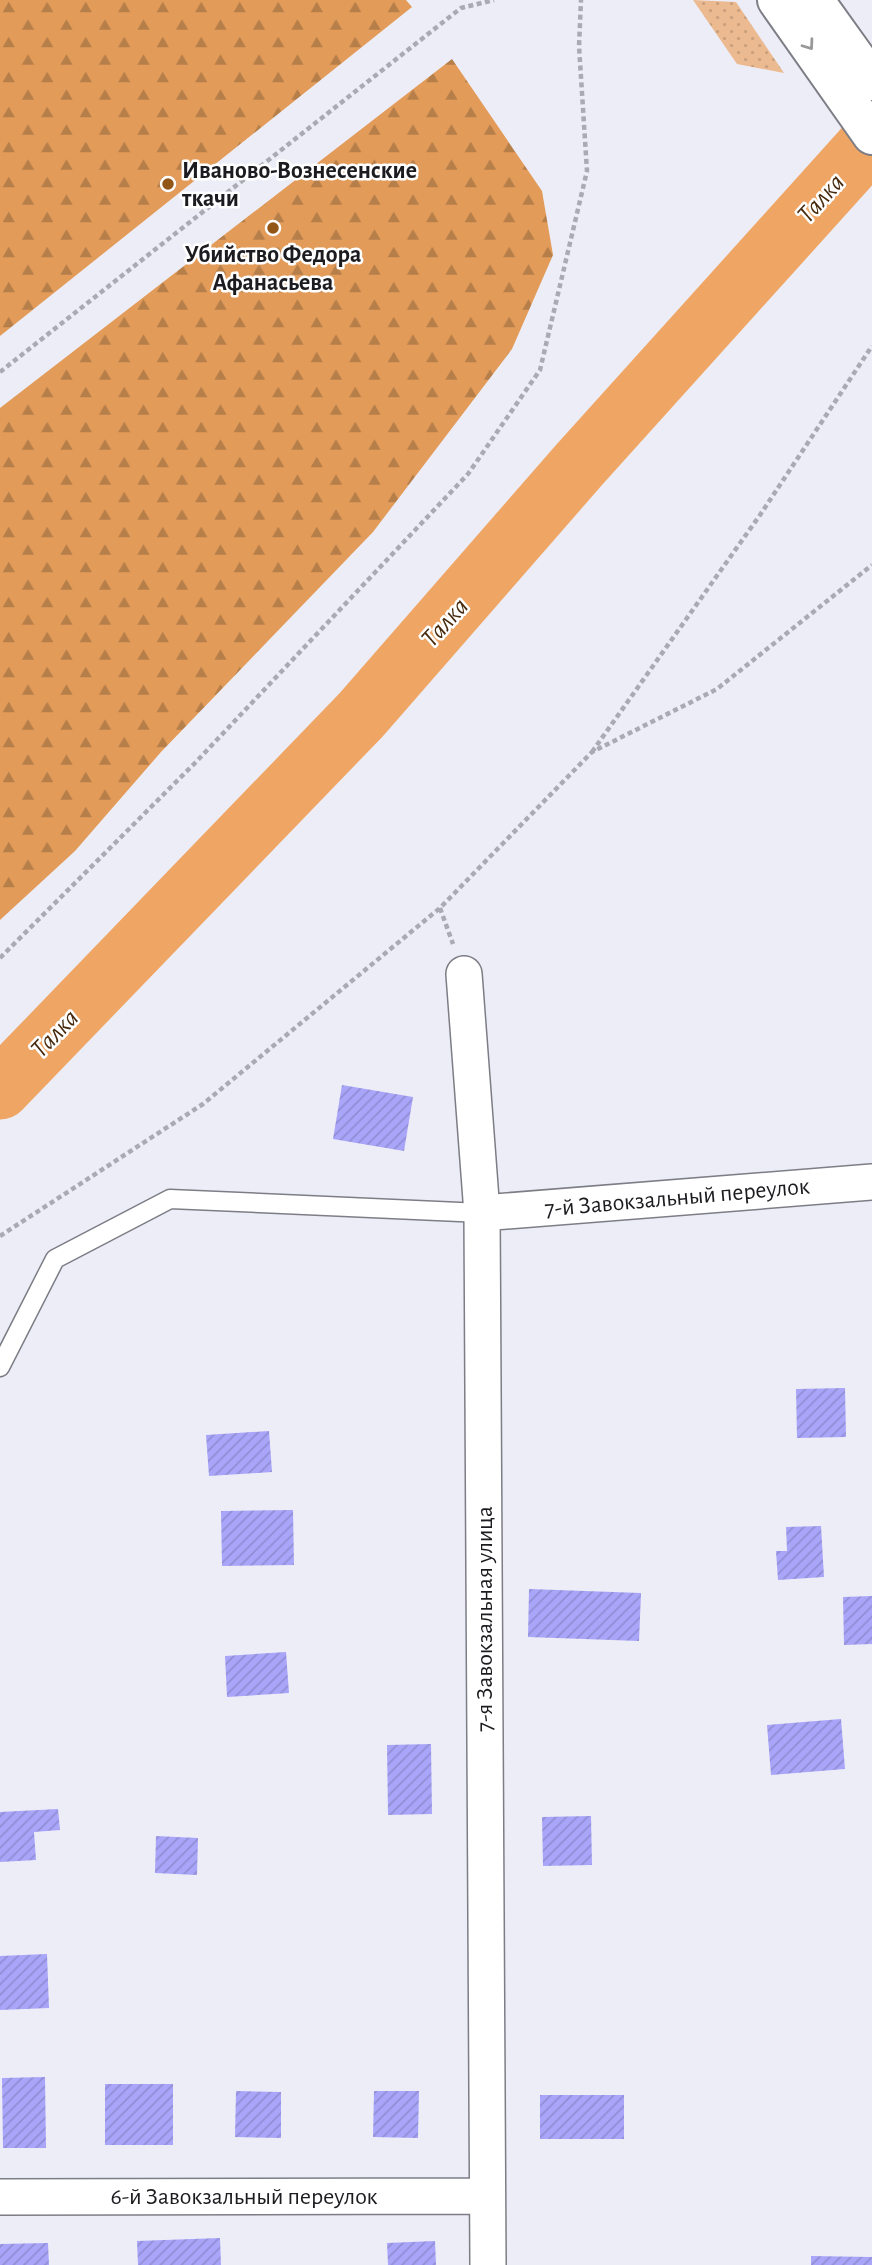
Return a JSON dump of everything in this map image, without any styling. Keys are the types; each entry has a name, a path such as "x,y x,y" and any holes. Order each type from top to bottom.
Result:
{"main road":[{"path":"777,0 859,81"},
{"path":"814,0 859,81 872,135"}],"street":[{"name":"7-я Завокзальная улица","path":"464,974 482,1213 488,2265"},
{"name":"7-й Завокзальный переулок","path":"482,1213 872,1182"},
{"name":"6-й Завокзальный переулок","path":"0,2197 487,2196"}],"lane":[{"path":"0,1367 55,1259 170,1199 482,1213"}],"path":[{"path":"461,8 465,0"},
{"path":"0,372 461,8 494,0"},
{"path":"0,958 195,763 468,474 540,370 587,171 579,46 581,0"},
{"path":"0,1236 203,1104 440,908 592,752 760,515 872,346"},
{"path":"592,752 717,689 872,565"}],"shaded area":[{"path":"693,0 736,2 784,73 737,64"}],"green space":[{"path":"0,0 406,0 412,7 0,336"},
{"path":"452,59 542,191 553,255 512,349 373,532 161,752 75,851 0,920 0,408"}],"building":[{"path":"342,1085 413,1097 404,1151 333,1139"},
{"path":"845,1388 846,1437 797,1438 796,1389"},
{"path":"269,1431 272,1472 209,1476 206,1435"},
{"path":"293,1510 294,1565 222,1566 221,1511"},
{"path":"821,1526 824,1577 778,1580 776,1551 787,1551 786,1527"},
{"path":"529,1589 641,1593 639,1641 528,1637"},
{"path":"872,1596 872,1644 844,1645 843,1597"},
{"path":"286,1652 289,1693 227,1697 225,1656"},
{"path":"841,1719 845,1769 771,1775 767,1725"},
{"path":"431,1744 432,1814 388,1815 387,1745"},
{"path":"58,1809 60,1830 34,1832 36,1860 0,1862 0,1812"},
{"path":"591,1816 592,1865 543,1866 542,1817"},
{"path":"156,1836 198,1838 197,1875 155,1873"},
{"path":"47,1954 49,2008 0,2010 0,1956"},
{"path":"45,2077 46,2148 3,2148 2,2078"},
{"path":"105,2084 173,2084 173,2145 105,2145"},
{"path":"236,2091 281,2092 281,2138 235,2137"},
{"path":"374,2091 419,2091 418,2138 373,2137"},
{"path":"540,2095 624,2095 624,2139 540,2139"},
{"path":"220,2238 221,2265 138,2265 137,2241"},
{"path":"435,2241 436,2265 388,2265 387,2243"},
{"path":"48,2243 49,2265 0,2265 0,2244"},
{"path":"811,2256 872,2257 872,2265 811,2265"}],"waterway":[{"name":"Талка","path":"0,1089 361,715 579,465 872,140"}],"place":[{"name":"Иваново-Вознесенские ткачи","path":"168,184"},
{"name":"Убийство Федора Афанасьева","path":"273,228"}]}
